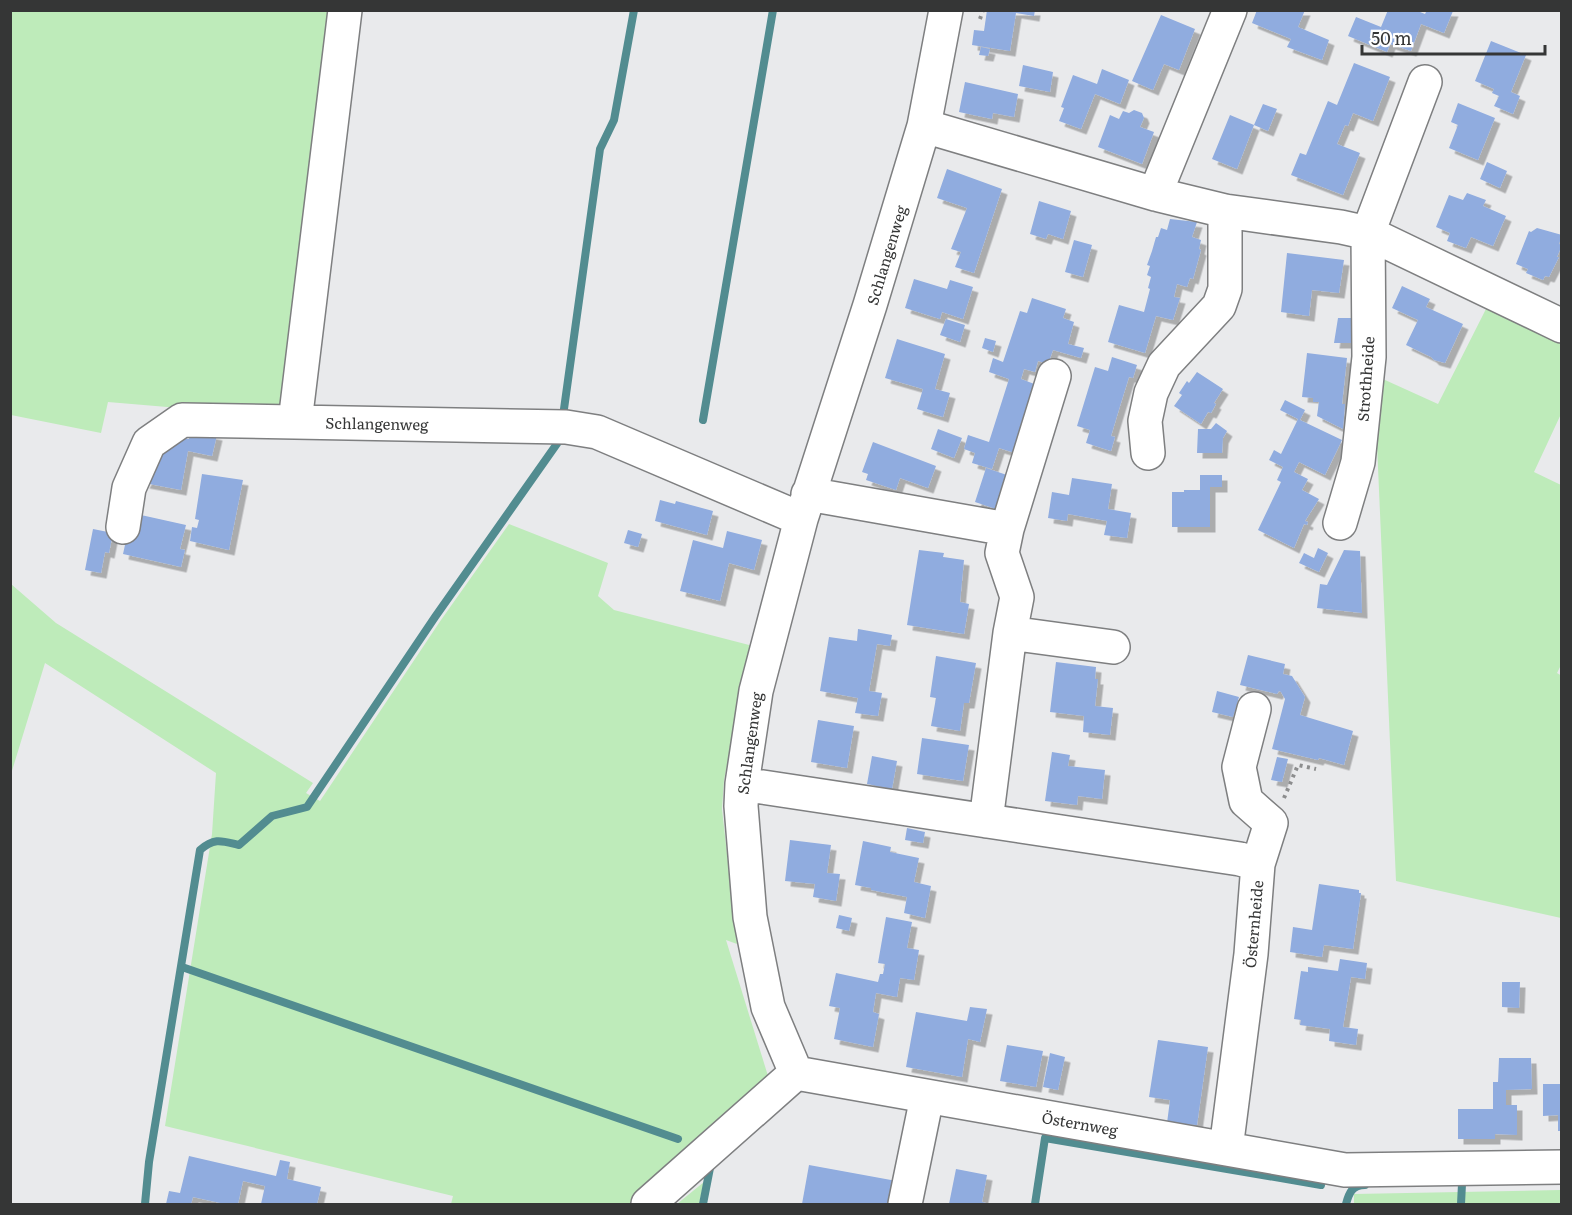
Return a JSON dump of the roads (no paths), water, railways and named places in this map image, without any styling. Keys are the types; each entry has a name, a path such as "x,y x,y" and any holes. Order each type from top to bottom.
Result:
{"street":[{"path":"295,422 345,10"},
{"name":"Schlangenweg","path":"796,1073 768,1007 750,917 741,806 742,784 756,692 804,507 870,305 924,126 945,10"},
{"path":"1155,194 1230,10"},
{"name":"Strothheide","path":"1340,523 1358,462 1369,357 1368,233 1425,82"},
{"path":"924,126 1155,194 1225,211 1341,227 1368,233 1562,326"},
{"path":"1148,453 1145,421 1155,383 1164,365 1219,306 1226,289 1225,211"},
{"path":"986,821 1010,633 1017,597 1002,553 1007,529 1054,376"},
{"name":"Schlangenweg","path":"123,527 129,488 149,443 182,420 566,427 597,432 804,507 1007,529"},
{"path":"1010,633 1113,647"},
{"path":"1254,709 1239,767 1246,801 1271,823 1258,864"},
{"name":"Östernheide","path":"742,784 1240,859 1258,864 1251,954 1226,1149"},
{"path":"648,1204 796,1073"},
{"name":"Östernweg","path":"796,1073 1346,1170 1562,1167"},
{"path":"905,1204 927,1097"}],"waterway":[{"path":"564,409 600,149 614,120 634,10"},
{"path":"703,420 773,10"},
{"path":"145,1204 149,1162 200,850 214,842 223,841 239,845 272,816 307,807 435,617 561,438"},
{"path":"182,967 678,1139"},
{"path":"1035,1204 1045,1138 1321,1185"},
{"path":"703,1204 710,1168"},
{"path":"1461,1204 1462,1184"},
{"path":"1346,1204 1352,1190 1357,1186 1365,1185"}]}
